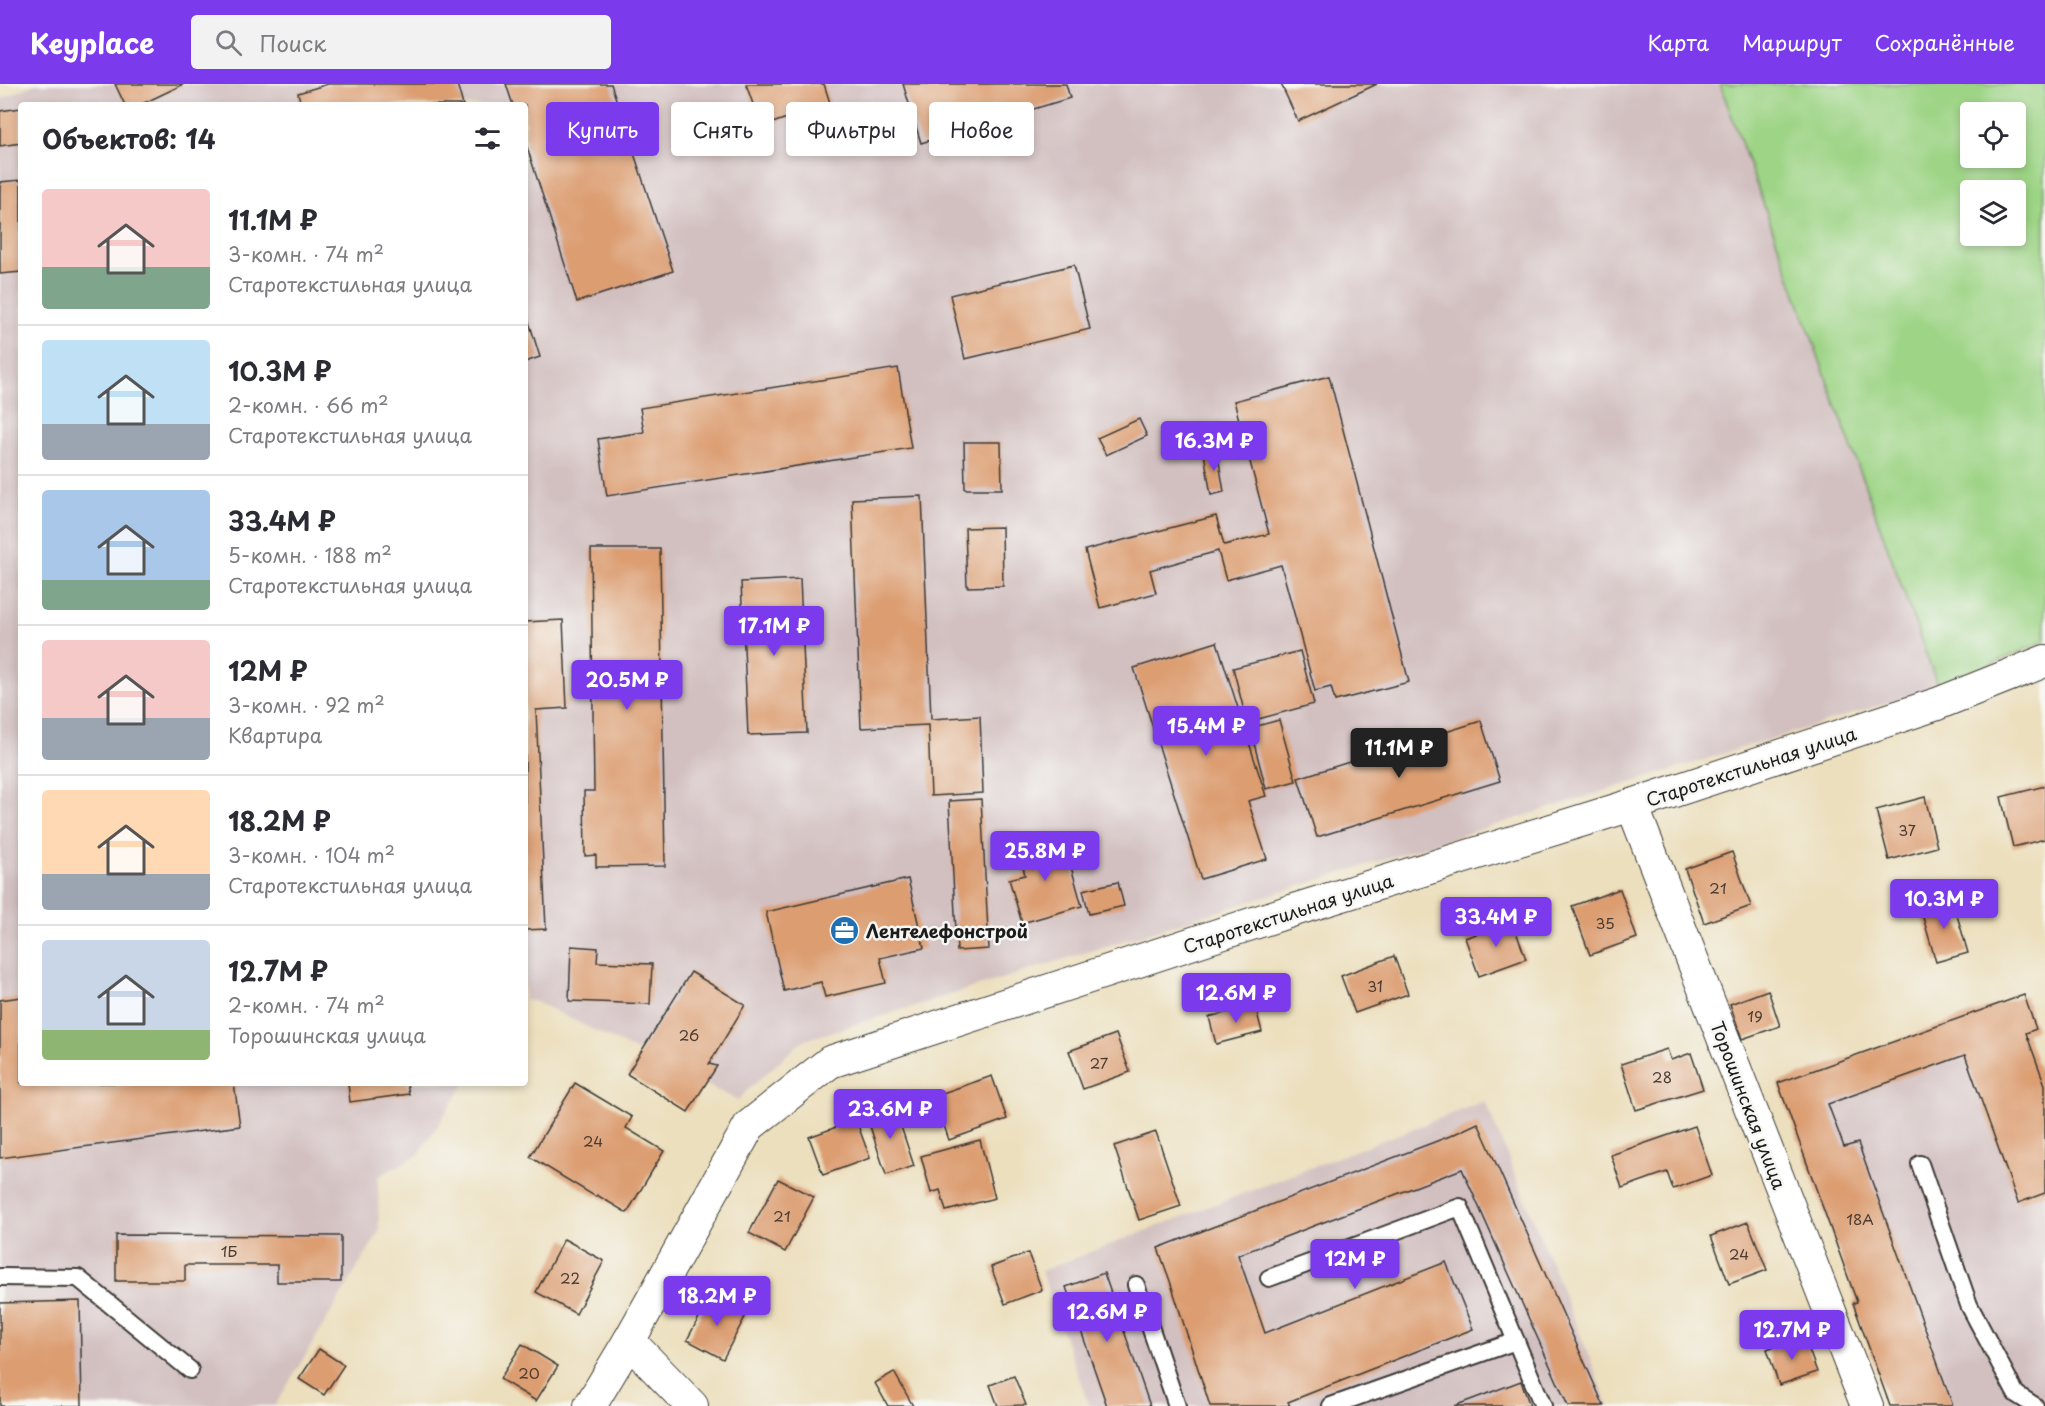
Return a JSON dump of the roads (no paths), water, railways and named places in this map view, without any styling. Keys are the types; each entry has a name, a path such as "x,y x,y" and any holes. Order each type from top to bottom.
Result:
{"street":[{"name":"Старотекстильная улица","path":"590,1406 629,1341 749,1126 830,1062 1294,910 1632,805 1937,704 2045,661"},
{"name":"Торошинская улица","path":"1632,805 1867,1406"},
{"path":"629,1341 692,1406"}],"lane":[{"path":"1920,1164 1969,1305 2016,1394 2035,1406"},
{"path":"1269,1278 1460,1207 1543,1406"},
{"path":"0,1277 78,1278 190,1370"},
{"path":"1136,1285 1177,1406"},
{"path":"1331,1406 1516,1341"}],"place":[{"name":"Лентелефонстрой","path":"845,930"}]}
